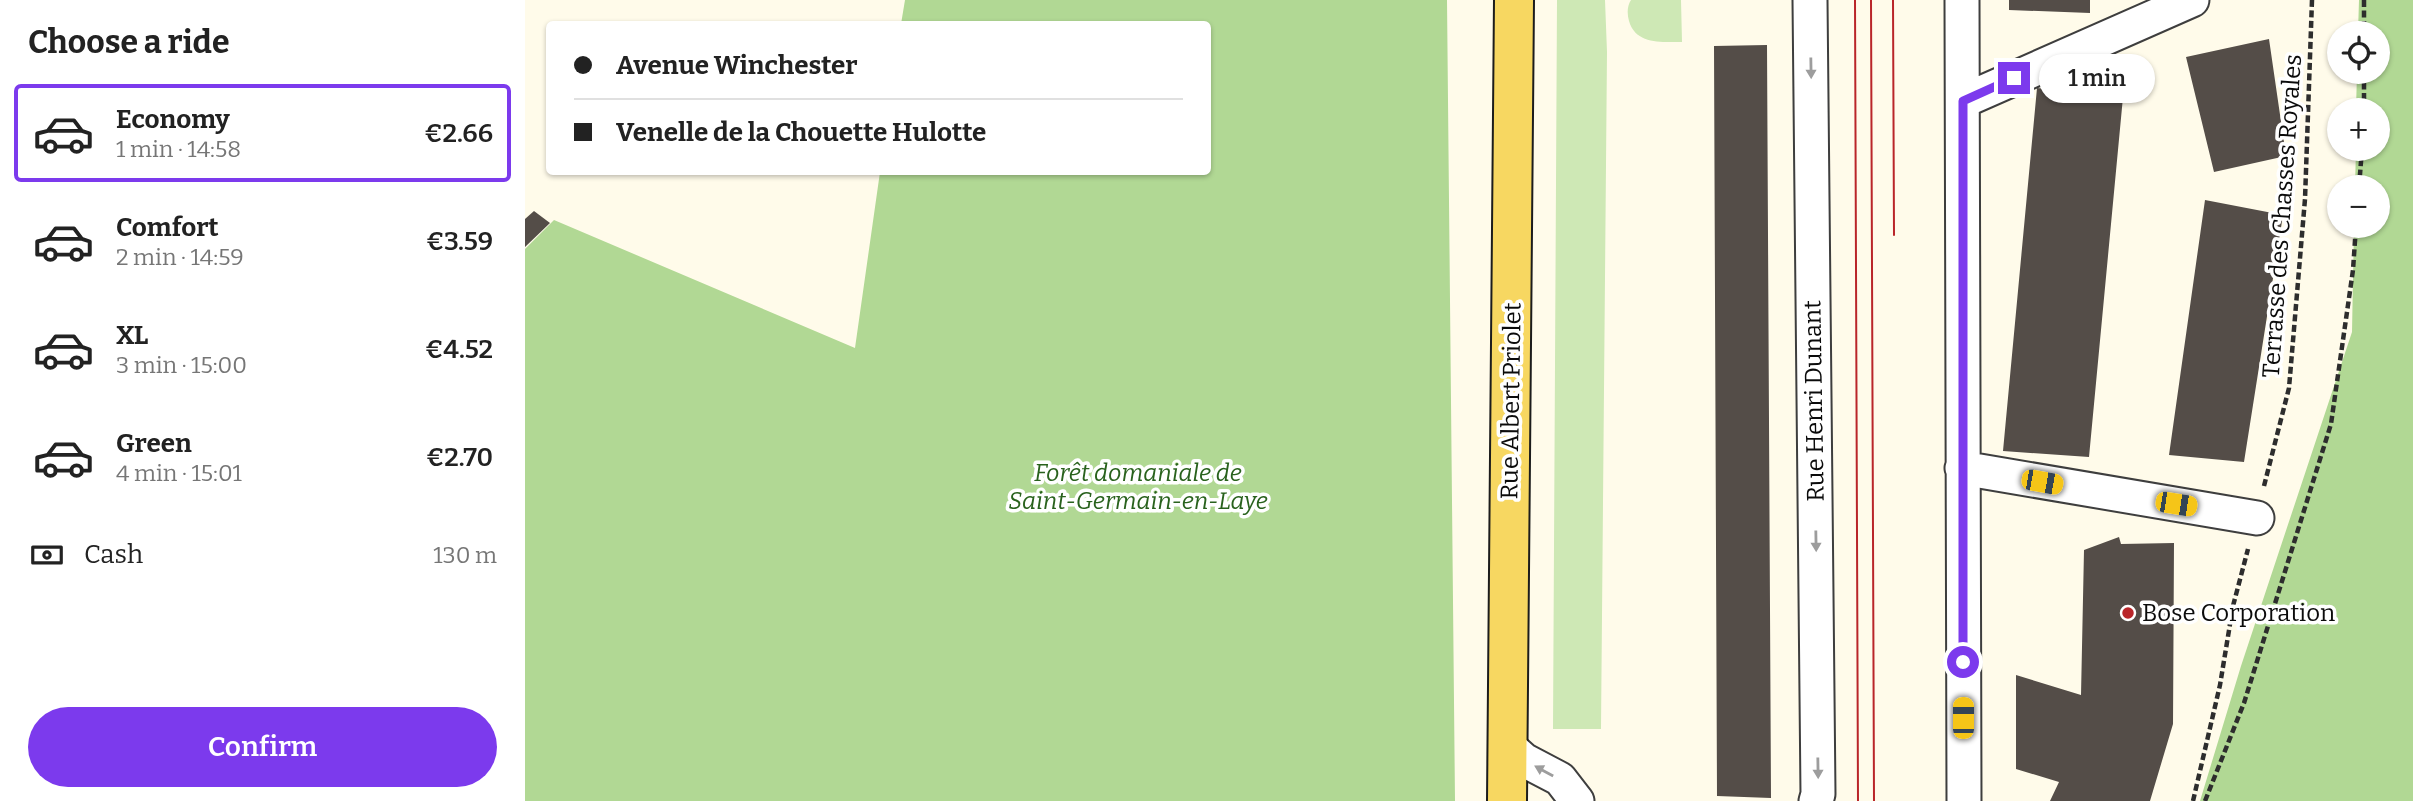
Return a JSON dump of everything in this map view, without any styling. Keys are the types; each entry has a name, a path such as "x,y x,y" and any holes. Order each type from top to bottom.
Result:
{"main road":[{"name":"Rue Albert Priolet","path":"1507,801 1514,0"}],"street":[{"name":"Rue Henri Dunant","path":"1810,0 1816,801"},
{"path":"1962,0 1964,801"},
{"path":"1963,101 2192,0"},
{"path":"1962,468 2256,518"},
{"path":"1507,745 1524,760 1560,779 1577,801"}],"path":[{"name":"Terrasse des Chasses Royales","path":"2193,801 2220,685 2233,606 2289,388 2305,199 2312,0"},
{"path":"2364,0 2364,21"},
{"path":"2205,801 2245,703 2330,424 2353,270 2355,238"}],"green space":[{"name":"Forêt domaniale de Saint-Germain-en-Laye","path":"905,0 1447,0 1455,801 525,801 525,249 554,220 855,348 880,175 1211,175 1211,21 902,21"},
{"path":"1557,0 1605,0 1607,52 1601,729 1553,729"},
{"path":"1631,0 1681,0 1682,42 1651,40 1637,34 1628,18"},
{"path":"2359,0 2413,0 2413,801 2200,801 2241,666 2352,332 2354,238 2390,238 2390,175 2355,175 2356,161 2390,161 2390,98 2356,98 2357,84 2390,84 2390,21 2358,21"}],"building":[{"path":"2009,0 2090,0 2090,13 2009,10"},
{"path":"2269,39 2286,156 2214,172 2186,57"},
{"path":"1767,45 1771,798 1717,796 1714,46"},
{"path":"2037,88 2123,97 2089,457 2003,451"},
{"path":"2205,200 2283,215 2244,462 2169,455"},
{"path":"534,211 550,223 525,247 525,219"},
{"name":"Bose Corporation","path":"2119,537 2121,544 2174,543 2173,724 2150,801 2050,801 2059,782 2016,769 2016,675 2081,695 2084,550"}],"tram line":[{"path":"1855,0 1858,801"},
{"path":"1871,0 1874,801"},
{"path":"1893,0 1894,235"}],"place":[{"name":"Bose Corporation","path":"2128,613"}],"route":[{"path":"1963,662 1963,101 2014,78"}]}
